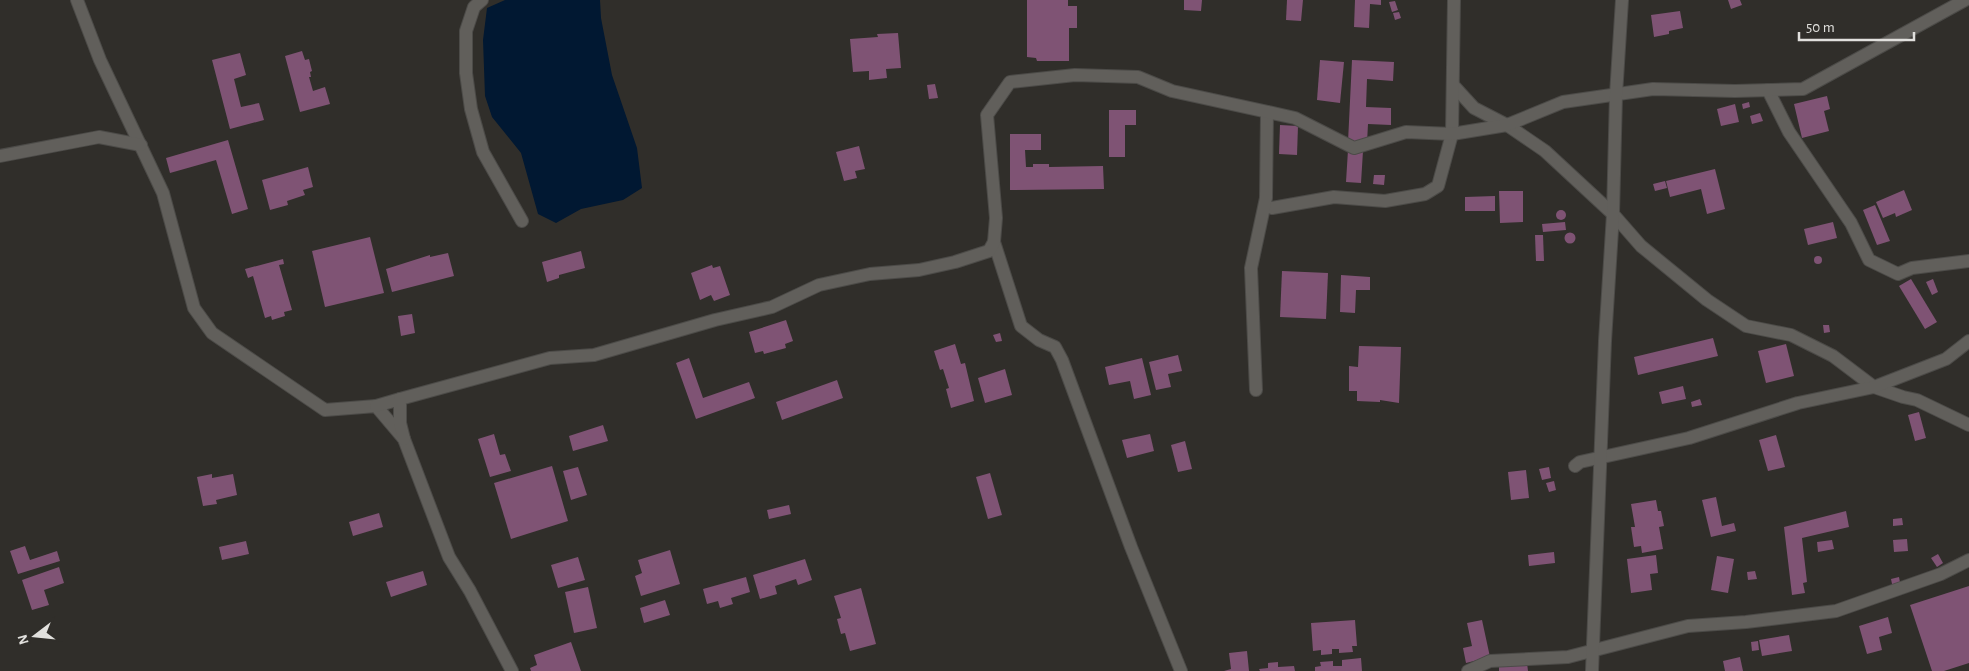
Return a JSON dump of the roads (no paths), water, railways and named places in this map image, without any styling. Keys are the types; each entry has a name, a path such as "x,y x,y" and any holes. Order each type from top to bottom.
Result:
{"street":[{"path":"77,0 100,60 162,193 194,308 212,333 325,410 376,406 550,358 594,355 714,320 772,307 819,286 870,274 919,270 955,262 989,251 994,242"},
{"path":"482,0 474,8 466,31 466,72 471,109 483,152 522,221"},
{"path":"1272,208 1334,197 1385,201 1425,194 1438,186 1452,134 1454,0"},
{"path":"1592,671 1605,341 1613,214 1616,94 1622,0"},
{"path":"1181,671 1131,547 1062,360 1055,348 1039,340 1021,326 994,242 996,218 988,115 1010,82 1075,75 1138,77 1172,91 1295,118 1354,148 1406,132 1452,134 1507,125 1563,102 1653,89 1803,89 1965,0"},
{"path":"1453,85 1474,108 1507,125 1546,151 1613,214 1640,246 1707,300 1746,326 1791,335 1833,356 1874,386 1917,400 1969,425"},
{"path":"1768,90 1789,132 1851,223 1869,260 1898,274 1912,268 1969,261"},
{"path":"1256,390 1251,268 1266,198 1266,112"},
{"path":"0,156 99,137 141,145"},
{"path":"1575,466 1580,462 1689,438 1798,403 1874,386 1946,359 1969,341"},
{"path":"400,399 400,424 404,439 449,557 470,591 512,671"},
{"path":"376,406 404,439"},
{"path":"1468,671 1490,661 1568,657 1688,626 1746,622 1836,611 1941,574 1969,560"}],"water":[{"path":"505,0 600,0 601,18 612,75 637,148 642,188 623,200 581,209 556,223 538,214 521,153 492,117 485,96 483,40 487,8"}]}
